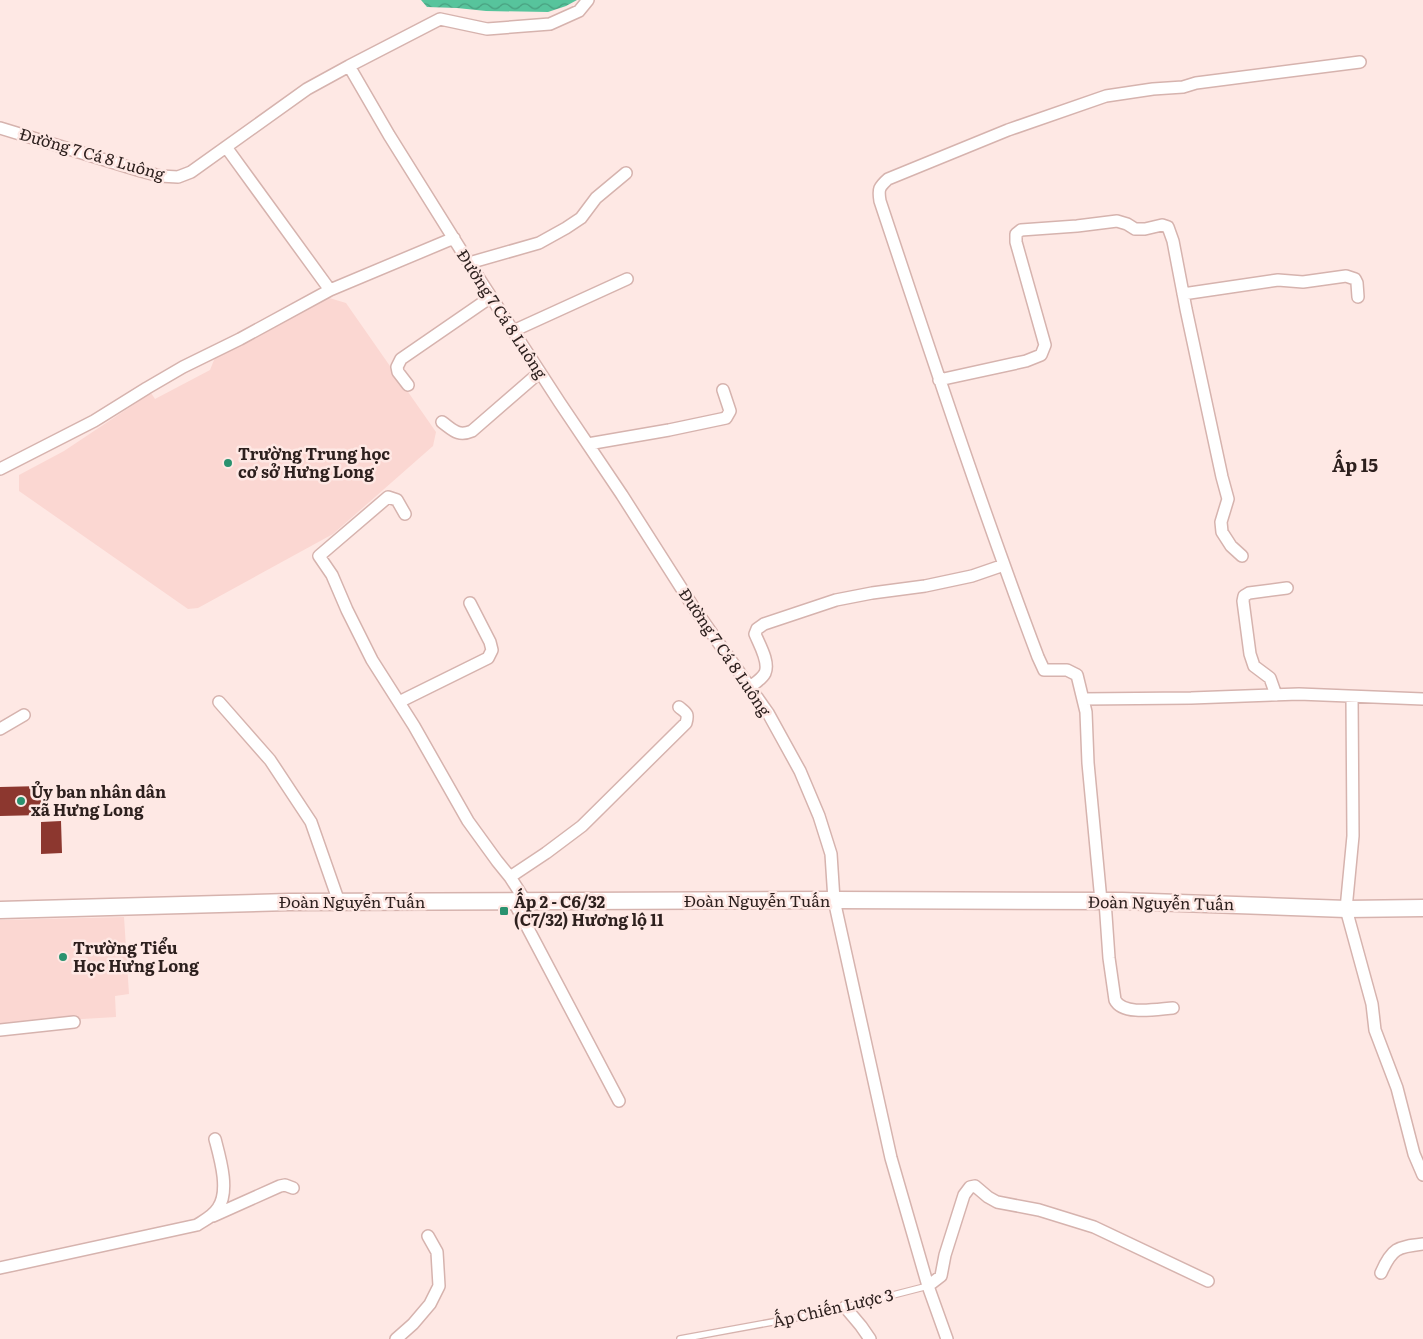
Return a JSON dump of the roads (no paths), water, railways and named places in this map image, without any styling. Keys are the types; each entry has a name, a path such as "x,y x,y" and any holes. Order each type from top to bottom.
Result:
{"main road":[{"name":"Đoàn Nguyễn Tuấn","path":"0,910 339,902 834,900 1103,901 1346,908 1423,908"}],"street":[{"path":"349,66 440,19 487,29 550,24 579,11 588,0"},
{"path":"1174,1008 1138,1010 1121,1008 1115,1000 1088,763 1086,712 1077,675 1067,670 1044,670 1038,657 939,380 880,201 880,187 888,179 1008,130 1106,96 1360,62"},
{"name":"Đường 7 Cá 8 Luông","path":"0,128 160,176 178,176 191,172 307,89 349,66 389,135 491,297 694,608 768,713 800,771 819,816 831,854 834,900 891,1158 928,1286 947,1339"},
{"path":"226,147 330,290"},
{"path":"470,264 539,243 566,228 581,218 596,198 626,173"},
{"path":"939,380 1026,361 1041,355 1045,345 1016,242 1016,234 1021,230 1117,221 1135,229 1162,225 1168,227 1173,241 1228,499 1222,522 1222,532 1231,546 1242,556"},
{"path":"0,469 94,421 183,367 240,339 330,290 454,238"},
{"path":"1183,294 1278,280 1303,282 1346,276 1355,279 1358,297"},
{"path":"513,331 627,279"},
{"path":"408,385 398,372 397,367 401,359 491,297"},
{"path":"442,422 457,433 465,434 472,432 540,372"},
{"path":"588,444 726,418 730,411 722,390"},
{"path":"405,514 397,500 388,497 319,556 332,574 347,610 372,660 399,702 468,821 510,877 520,902 619,1101"},
{"path":"750,687 765,672 765,660 755,634 757,629 764,624 836,600 925,586 972,576 1004,565"},
{"path":"1276,695 1270,678 1254,666 1250,654 1243,600 1244,596 1249,593 1287,588"},
{"path":"399,702 488,658 492,650 490,642 470,603"},
{"path":"1083,699 1276,695 1335,695 1423,699"},
{"path":"1352,697 1353,836 1346,908 1372,1004 1375,1030 1397,1088 1414,1154 1423,1175"},
{"path":"219,702 270,760 311,822 339,902"},
{"path":"510,877 582,826 686,723 687,714 678,707"},
{"path":"0,729 24,715"},
{"path":"0,1030 74,1022"},
{"path":"210,1218 220,1207 224,1184 223,1169 215,1139"},
{"path":"0,1268 197,1225 280,1186 288,1185 293,1188"},
{"path":"928,1286 941,1276 964,1194 970,1186 975,1186 988,1197 998,1202 1039,1210 1094,1227 1208,1281"},
{"path":"396,1339 413,1324 430,1304 439,1286 437,1252 428,1236"},
{"path":"1381,1273 1387,1260 1396,1249 1423,1244"},
{"path":"845,1307 870,1339"}],"lane":[{"name":"Ấp Chiến Lược 3","path":"680,1339 845,1307 928,1286"}],"water":[{"path":"421,0 577,0 548,12 486,11 427,7"}],"place":[{"name":"Trường Trung học cơ sở Hưng Long","path":"228,463"},
{"name":"Ủy ban nhân dân xã Hưng Long","path":"21,801"},
{"name":"Ấp 2 - C6/32 (C7/32) Hương lộ 11","path":"504,911"},
{"name":"Trường Tiểu Học Hưng Long","path":"63,957"}],"district":[{"name":"Ấp 15","path":"1355,466"}]}
